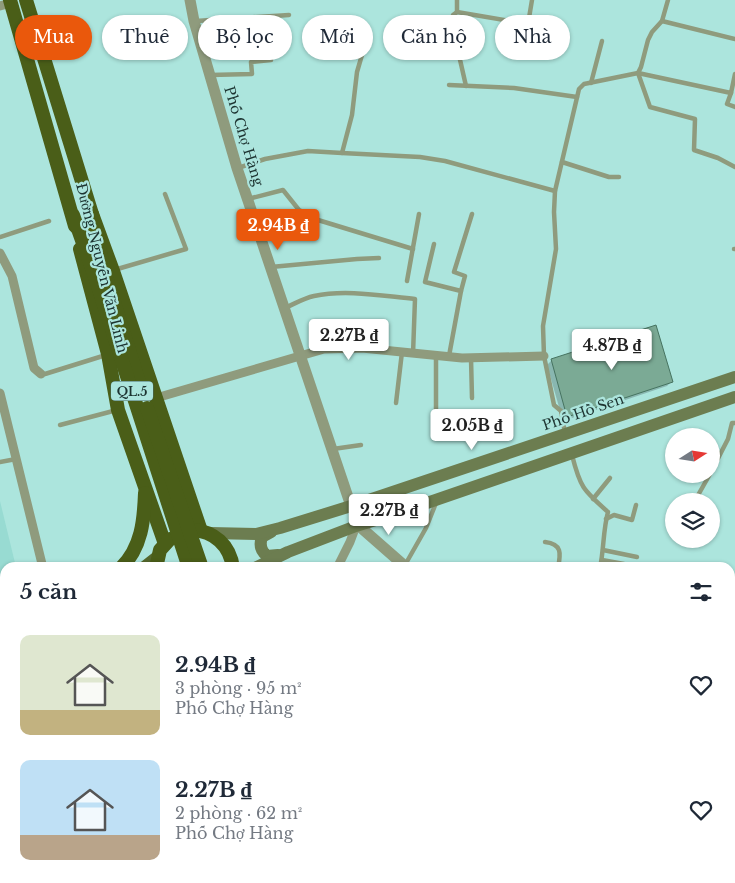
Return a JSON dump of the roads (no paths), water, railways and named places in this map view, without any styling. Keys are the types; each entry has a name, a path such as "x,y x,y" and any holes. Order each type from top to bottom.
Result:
{"highway":[{"name":"Đường Nguyễn Văn Linh","path":"26,0 92,214 175,456 205,532"},
{"name":"Đường Nguyễn Văn Linh","path":"7,3 73,215 86,273 108,354 118,410 164,544"},
{"name":"QL.5","path":"92,214 104,270 144,401 200,562"},
{"name":"QL.5","path":"73,215 94,274 187,562"},
{"path":"127,562 138,542 144,521 143,479 156,480 164,478 175,465 175,456"},
{"path":"156,562 164,544 181,532 191,530 205,532 225,546 232,562"}],"main road":[{"name":"Phố Hồ Sen","path":"205,532 254,534 280,528 735,377"},
{"path":"267,562 288,552 357,526 735,397"},
{"path":"280,528 262,537 261,547 267,556 288,552"}],"street":[{"name":"Phố Chợ Hàng","path":"190,0 194,21 236,168 351,506"},
{"path":"0,253 12,276 34,368 41,374"},
{"path":"156,398 324,349 362,348 471,358 544,356"},
{"path":"0,394 42,562"},
{"path":"340,562 357,526 400,562"}],"lane":[{"path":"457,0 456,12 453,15 453,30 466,86"},
{"path":"530,15 532,0"},
{"path":"668,0 662,21 652,32 648,40 638,73 650,108 695,119 694,150 735,166"},
{"path":"456,12 495,18"},
{"path":"194,21 198,21"},
{"path":"662,21 735,39"},
{"path":"591,83 602,40"},
{"path":"210,75 252,74 251,62 271,60"},
{"path":"342,153 352,115 357,72 360,60"},
{"path":"566,434 561,411 554,405 544,356 542,326 556,249 555,191 579,88 591,83 638,73 730,93"},
{"path":"735,74 727,104 735,107"},
{"path":"449,85 514,88 577,98"},
{"path":"236,168 264,159 308,151 420,157 445,161 555,191"},
{"path":"562,162 609,177 619,177"},
{"path":"247,199 283,190 299,210 318,220 413,250"},
{"path":"113,271 186,249 165,194"},
{"path":"407,281 419,214"},
{"path":"449,356 465,276 454,272 472,214"},
{"path":"0,237 49,221"},
{"path":"434,244 425,282 461,291"},
{"path":"270,267 379,258"},
{"path":"284,309 312,296 327,294 416,299 413,354"},
{"path":"396,403 402,352"},
{"path":"41,374 108,354"},
{"path":"436,356 436,424"},
{"path":"471,358 472,398"},
{"path":"60,425 118,410"},
{"path":"720,455 728,439 732,423 735,423"},
{"path":"332,449 361,445"},
{"path":"571,452 580,483 593,499 608,512 604,528 602,560 613,562"},
{"path":"0,462 16,459"},
{"path":"593,499 610,478"},
{"path":"409,562 426,528 437,498"},
{"path":"606,519 614,515 632,520 636,506"},
{"path":"544,542 553,543 558,548 559,562"},
{"path":"603,550 637,556"}]}
